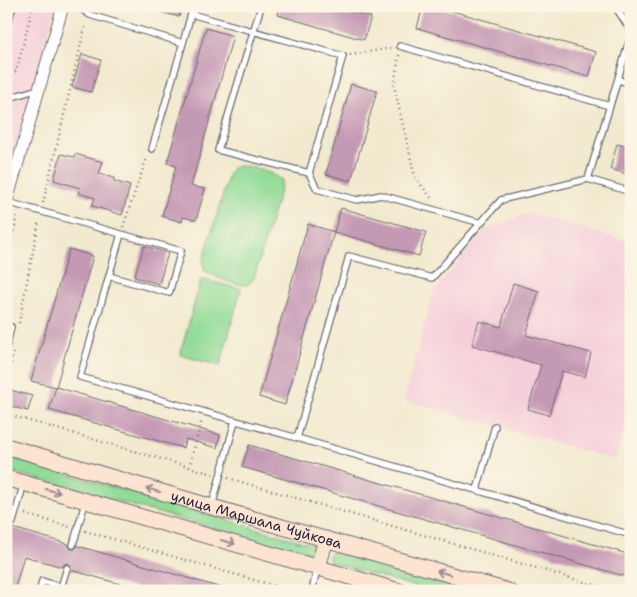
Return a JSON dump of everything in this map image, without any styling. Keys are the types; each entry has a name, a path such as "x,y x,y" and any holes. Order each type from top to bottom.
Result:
{"main road":[{"name":"улица Маршала Чуйкова","path":"6,446 508,591"},
{"path":"6,478 399,591"},
{"path":"318,567 326,539"}],"street":[{"path":"6,203 62,6"}],"lane":[{"path":"6,29 13,6"},
{"path":"78,6 90,15 183,43"},
{"path":"152,149 193,6"},
{"path":"261,6 218,150 309,173"},
{"path":"588,179 631,33 616,6"},
{"path":"191,14 343,56 309,173 317,190 357,200 380,195 481,223"},
{"path":"400,46 610,106"},
{"path":"618,80 631,83"},
{"path":"6,99 40,88"},
{"path":"297,438 349,256 432,278 501,200 588,179 631,192"},
{"path":"6,203 181,250 169,293 109,276"},
{"path":"121,234 80,377 631,535"},
{"path":"6,326 11,327 6,348"},
{"path":"212,507 235,421"},
{"path":"477,490 495,426"},
{"path":"13,522 24,483"},
{"path":"73,545 86,501"},
{"path":"312,591 318,567"},
{"path":"61,587 66,568"},
{"path":"40,591 42,581 74,591"}],"path":[{"path":"6,67 16,72 33,6"},
{"path":"19,323 41,211 90,15"},
{"path":"343,56 400,46 394,86 415,177 442,212"},
{"path":"121,234 146,158 152,149"},
{"path":"6,271 19,205"},
{"path":"6,388 14,351"},
{"path":"189,467 205,412"},
{"path":"6,414 615,591"},
{"path":"16,512 292,591"}],"shaded area":[{"path":"6,6 56,6 6,183"},
{"path":"529,213 631,242 631,408 615,460 404,400 433,292 486,229"}],"green space":[{"path":"235,166 259,169 282,180 254,278 246,285 229,282 207,272 204,270 203,261 230,171"},
{"path":"201,279 241,289 220,366 180,355"},
{"path":"6,456 317,546 315,557 6,470"},
{"path":"332,551 470,591 430,591 330,562 328,556"}],"building":[{"path":"150,6 182,6 179,17 150,9"},
{"path":"280,6 332,6 371,17 364,40 278,15"},
{"path":"423,6 435,6 596,52 589,77 417,28"},
{"path":"206,28 233,36 191,186 205,189 196,220 183,217 182,222 162,216 176,166 167,163"},
{"path":"82,54 101,60 91,92 72,87"},
{"path":"351,84 377,91 351,181 326,174"},
{"path":"617,144 631,148 631,175 610,169"},
{"path":"61,154 74,157 75,154 103,162 99,174 114,178 114,181 130,186 122,215 92,206 95,198 78,193 80,188 54,180"},
{"path":"341,208 426,232 419,256 334,232"},
{"path":"308,224 334,232 285,405 259,397"},
{"path":"144,246 168,253 159,284 134,277"},
{"path":"69,249 93,256 56,387 31,381"},
{"path":"513,283 539,291 526,335 591,353 585,377 562,371 549,415 528,409 541,365 472,345 479,321 501,327"},
{"path":"56,387 220,435 217,448 186,439 183,448 49,410"},
{"path":"10,390 32,396 28,411 6,405"},
{"path":"249,445 631,555 631,578 242,467"},
{"path":"6,526 68,544 71,549 75,549 78,546 222,588 222,591 145,591 71,570 71,565 68,563 62,567 24,556 14,591 6,591"}]}
